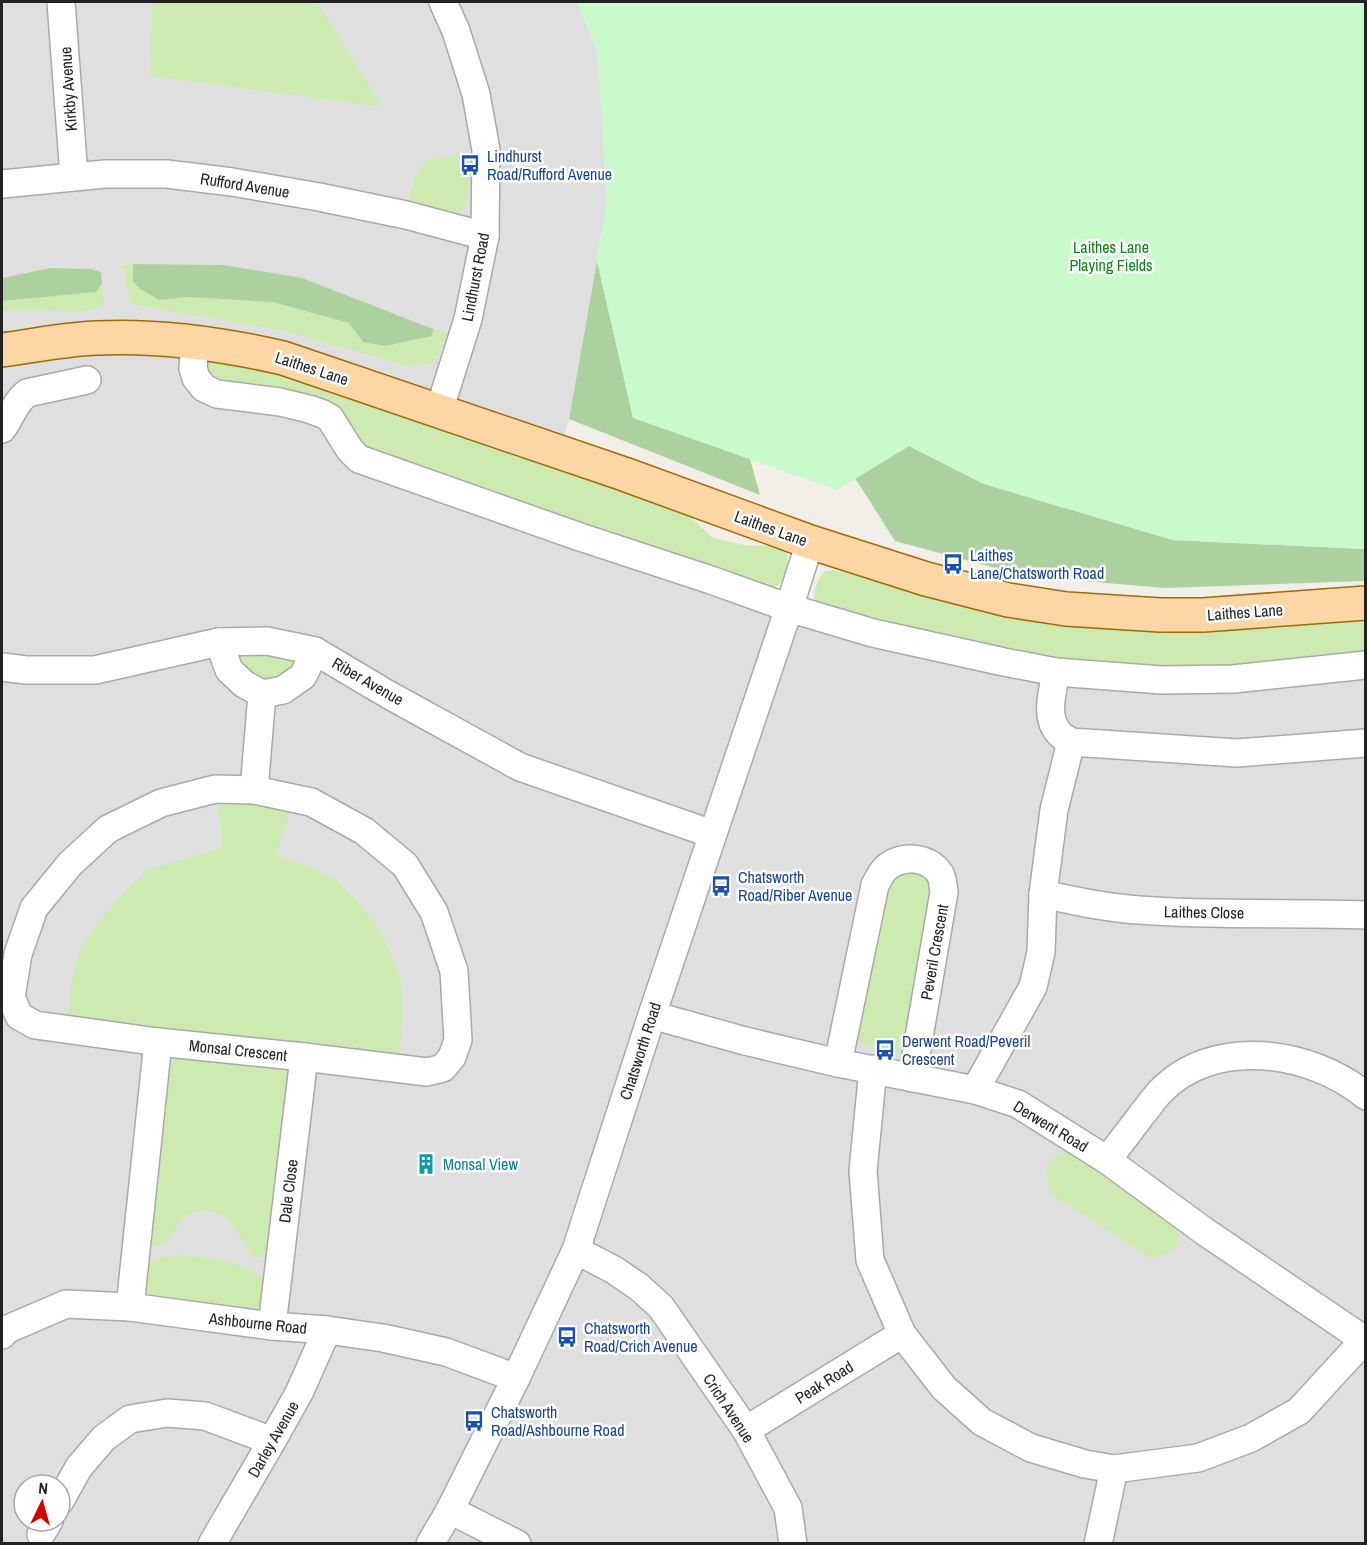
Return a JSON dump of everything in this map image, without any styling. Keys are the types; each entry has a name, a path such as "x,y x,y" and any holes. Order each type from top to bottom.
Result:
{"main road":[{"name":"Laithes Lane","path":"2,350 95,338 147,337 195,341 283,358 624,474 810,542 926,579 1008,600 1066,609 1160,615 1240,614 1365,603"}],"street":[{"name":"Kirkby Avenue","path":"61,2 74,176"},
{"name":"Lindhurst Road","path":"439,411 468,319 485,236 486,150 476,94 456,32 443,2"},
{"name":"Rufford Avenue","path":"2,184 105,174 167,174 232,182 319,197 406,215 485,236"},
{"path":"195,341 193,368 196,378 204,388 217,393 280,402 323,414 330,418 350,450 359,459 789,608 873,633 1056,672 1162,680 1233,679 1365,665"},
{"path":"2,429 20,399 27,393 87,380"},
{"name":"Chatsworth Road","path":"430,1544 450,1510 516,1378 576,1250 651,1015 810,542"},
{"name":"Riber Avenue","path":"2,667 26,670 95,670 219,642 267,641 315,651 520,767 712,834"},
{"path":"219,642 230,670 244,684 262,694 283,690 303,676 315,651"},
{"path":"1056,672 1050,707 1051,721 1058,732 1071,742 1237,753 1365,743"},
{"path":"254,790 262,694"},
{"path":"975,1090 1033,987 1041,952 1043,894 1054,810 1071,742"},
{"name":"Monsal Crescent","path":"215,789 254,790 311,802 364,831 405,865 434,912 454,971 458,1040 452,1057 443,1068 427,1072 158,1042 35,1025 19,1016 11,997 18,954 34,909 70,864 108,829 161,803 215,789"},
{"name":"Peveril Crescent","path":"838,1063 875,885 884,870 896,861 922,860 934,867 941,875 944,892 912,1078"},
{"name":"Laithes Close","path":"1043,894 1137,910 1191,913 1365,915"},
{"name":"Derwent Road","path":"651,1015 745,1041 838,1063 975,1090 1018,1104 1107,1160 1204,1231 1365,1340"},
{"path":"130,1307 158,1042"},
{"path":"1107,1160 1160,1091 1178,1077 1200,1065 1220,1059 1239,1055 1260,1056 1303,1063 1346,1081 1365,1095"},
{"name":"Dale Close","path":"272,1326 304,1057"},
{"path":"873,1069 862,1171 870,1260 902,1334 944,1388 982,1422 1031,1448 1085,1464 1114,1469 1198,1458 1251,1438 1299,1411 1365,1340"},
{"name":"Crich Avenue","path":"576,1250 614,1269 662,1307 746,1431 788,1508 793,1544"},
{"name":"Ashbourne Road","path":"2,1335 8,1329 66,1304 130,1307 383,1338 446,1352 516,1378"},
{"name":"Darley Avenue","path":"212,1544 299,1393 327,1330"},
{"name":"Peak Road","path":"746,1431 902,1334"},
{"path":"72,1480 79,1467 104,1438 130,1419 167,1413 205,1416 272,1441"},
{"path":"1098,1544 1114,1469"},
{"path":"450,1510 517,1544"}],"shaded area":[{"path":"2,2 577,2 598,54 607,202 569,419 536,532 868,641 1365,676 1365,1543 2,1544"}],"green space":[{"path":"152,2 314,2 323,11 382,107 151,76"},
{"name":"Laithes Lane Playing Fields","path":"577,2 1365,2 1365,549 1173,540 984,484 909,446 837,490 633,418 597,261 607,202 598,54"},
{"path":"467,154 469,180 467,199 459,211 452,213 407,206 415,176 428,160"},
{"path":"597,261 633,417 750,459 760,495 569,419"},
{"path":"133,264 134,281 159,300 187,297 273,302 349,323 363,342 432,336 433,329 448,333 433,363 408,366 284,331 135,305 130,302 122,265"},
{"path":"133,264 223,265 302,278 433,329 432,336 385,346 363,342 349,323 273,302 187,297 159,300 139,288 133,281"},
{"path":"51,268 90,269 101,272 102,283 96,292 2,301 2,278"},
{"path":"102,283 104,304 87,311 2,311 2,301 96,292"},
{"path":"219,355 285,372 683,510 713,538 745,545 768,546 787,553 787,569 779,585 767,589 364,449 353,434 207,377 206,368 209,361"},
{"path":"909,446 984,484 1173,540 1365,549 1365,581 1165,588 1025,576 895,541 855,478"},
{"path":"834,570 986,609 1365,613 1365,653 1231,670 1062,662 912,633 817,606 814,593 819,580 823,572"},
{"path":"241,654 294,658 297,665 292,675 265,682 238,663"},
{"path":"234,801 260,802 291,809 276,855 335,879 361,906 382,934 400,977 403,1008 399,1055 68,1017 72,982 79,951 99,921 130,886 149,869 223,846 217,804"},
{"path":"915,865 933,880 904,1050 897,1054 867,1046 855,1034 887,877"},
{"path":"184,1055 281,1066 287,1073 290,1084 269,1252 260,1258 253,1257 225,1218 209,1211 186,1216 164,1244 159,1246 146,1239 168,1060"},
{"path":"1069,1152 1175,1226 1179,1239 1177,1245 1169,1253 1150,1258 1050,1193 1046,1168 1056,1155"},
{"path":"181,1255 226,1261 257,1274 267,1282 265,1304 258,1308 144,1295 142,1266 161,1257"}],"place":[{"name":"Lindhurst Road/Rufford Avenue","path":"470,165"},
{"name":"Laithes Lane/Chatsworth Road","path":"953,564"},
{"name":"Chatsworth Road/Riber Avenue","path":"721,886"},
{"name":"Derwent Road/Peveril Crescent","path":"885,1050"},
{"name":"Monsal View","path":"426,1164"},
{"name":"Chatsworth Road/Crich Avenue","path":"567,1337"},
{"name":"Chatsworth Road/Ashbourne Road","path":"474,1421"}]}
